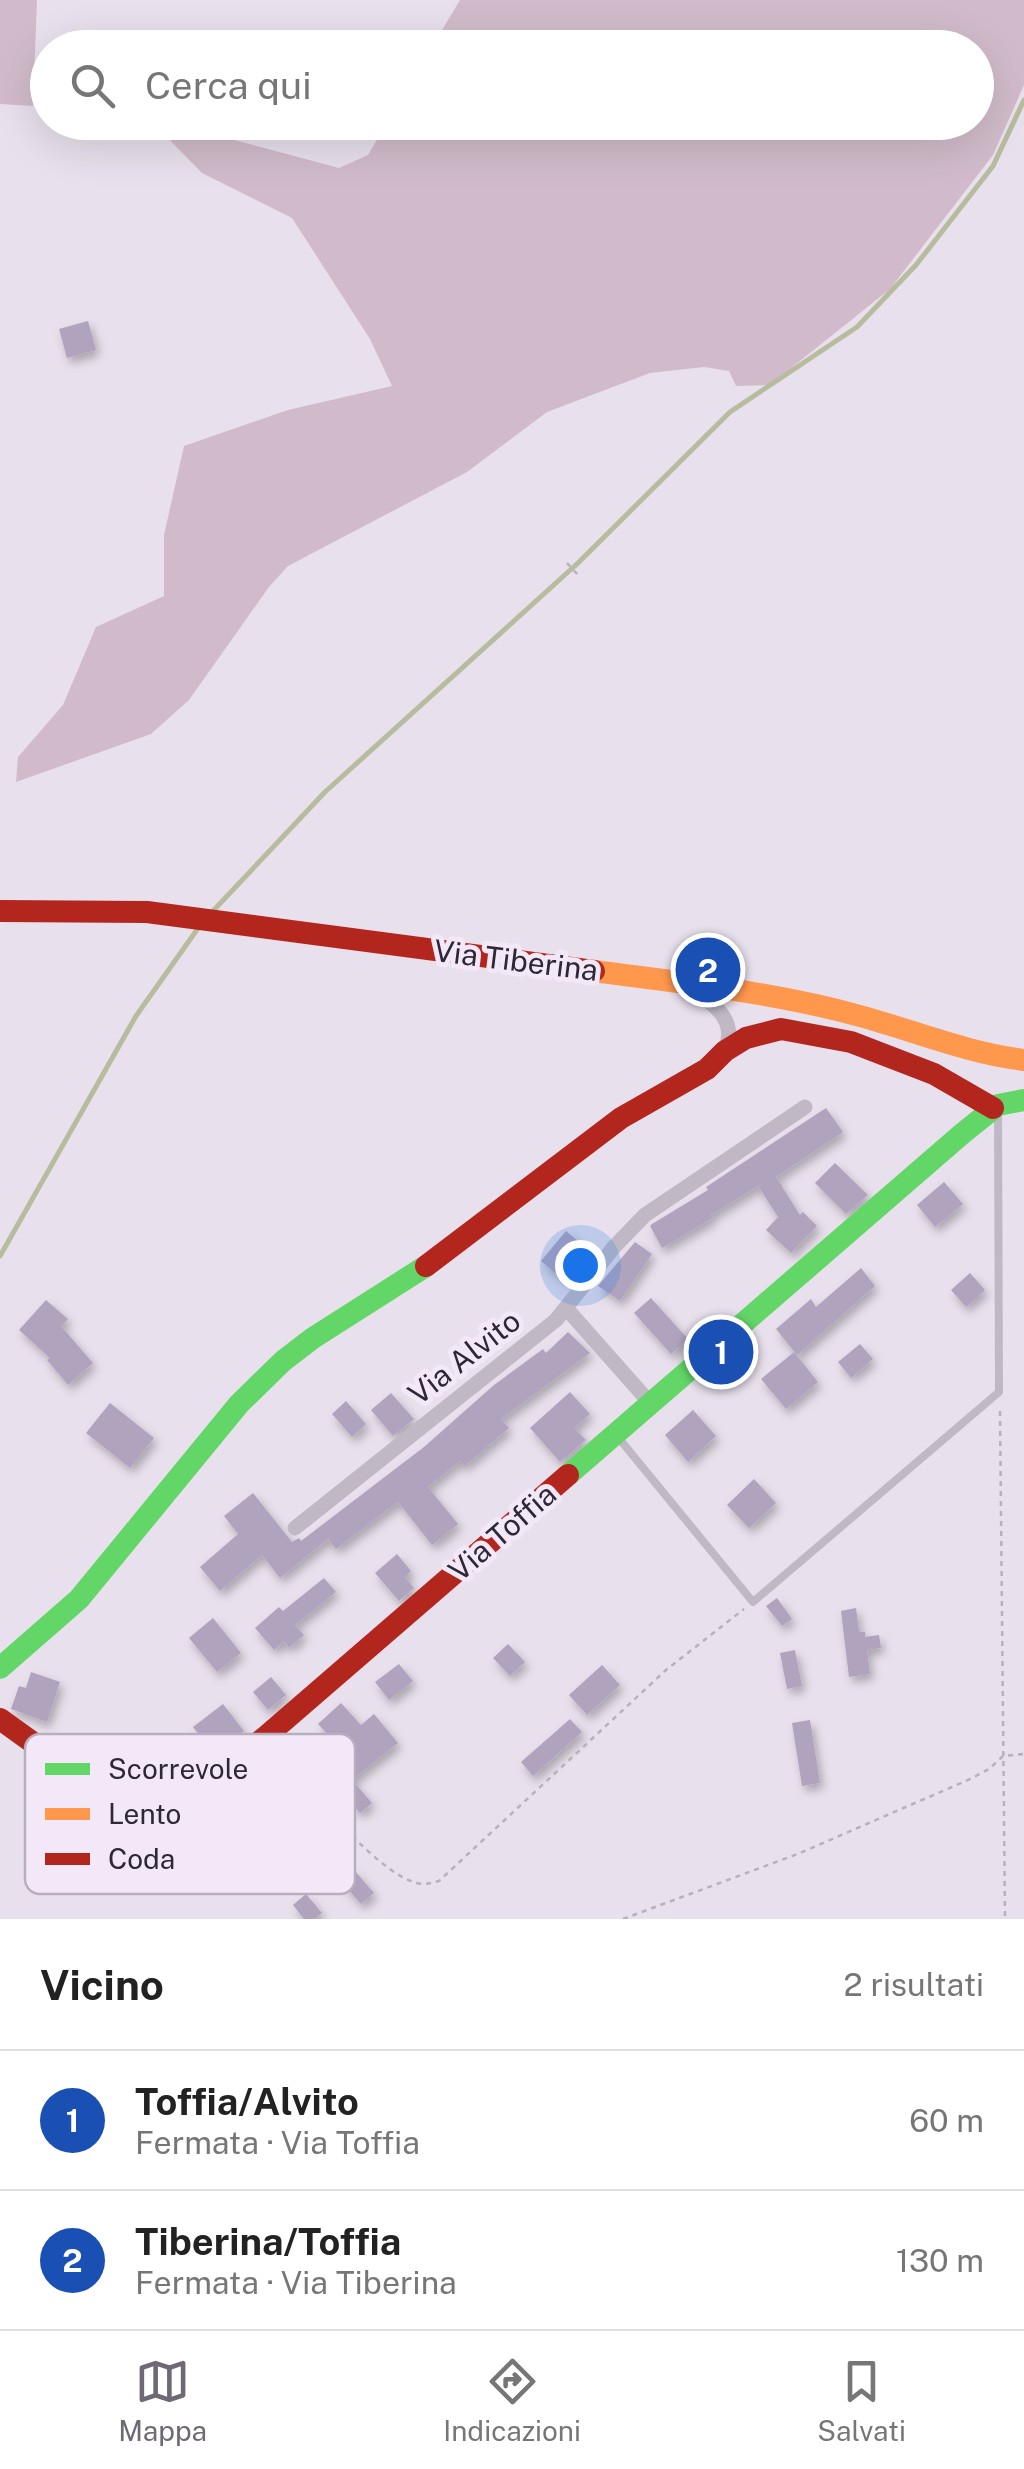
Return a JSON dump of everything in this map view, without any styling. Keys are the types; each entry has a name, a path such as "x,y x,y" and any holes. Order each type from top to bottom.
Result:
{"street":[{"name":"Via Tiberina","path":"0,911 188,916 685,982 858,1015 985,1055 1024,1060"},
{"path":"685,982 726,1019 730,1031 725,1050"},
{"path":"726,1019 736,990"},
{"path":"0,1668 79,1600 238,1404 283,1361 445,1254 621,1118 706,1069 725,1050 755,1034 776,1030 851,1042 934,1074 996,1107 1024,1100"},
{"name":"Via Alvito","path":"295,1528 544,1330 645,1215 805,1107"},
{"name":"Via Toffia","path":"269,1734 996,1107"},
{"path":"566,1308 651,1404"},
{"name":"Via Toffia","path":"0,1718 25,1736"}],"lane":[{"path":"616,1434 752,1602 999,1392 996,1107"}],"path":[{"path":"567,562 579,576"},
{"path":"999,1392 1005,1919"},
{"path":"355,1836 401,1876 415,1882 439,1881 666,1670 752,1602"},
{"path":"623,1919 800,1854 968,1780 1003,1756 1024,1754"}],"shaded area":[{"path":"0,0 37,0 36,30 30,30 30,106 0,104"},
{"path":"460,0 1024,0 1024,85 993,155 890,289 770,385 736,386 729,371 704,367 650,373 547,412 467,472 288,566 189,700 151,734 16,782 18,757 63,705 96,627 164,596 164,535 184,446 288,410 392,386 370,339 292,218 202,173 170,140 235,140 339,168 368,155 377,140 994,140 994,30 442,30"}],"building":[{"path":"88,321 96,350 67,358 59,329"},
{"path":"826,1108 843,1132 776,1177 800,1215 803,1212 817,1226 791,1253 766,1230 778,1217 758,1186 662,1248 652,1224"},
{"path":"835,1163 868,1195 846,1214 815,1183"},
{"path":"944,1182 963,1204 935,1227 917,1205"},
{"path":"566,1231 591,1252 566,1282 541,1261"},
{"path":"635,1242 652,1254 620,1301 598,1286"},
{"path":"861,1268 875,1286 797,1355 776,1329 811,1299 816,1307"},
{"path":"970,1273 985,1290 966,1307 951,1290"},
{"path":"651,1298 688,1339 671,1354 634,1313"},
{"path":"46,1300 68,1319 61,1326 93,1363 68,1385 47,1360 50,1358 19,1330"},
{"path":"568,1332 590,1353 501,1419 509,1428 465,1466 460,1461 428,1487 458,1524 432,1545 398,1502 336,1549 328,1539 280,1578 262,1555 220,1591 200,1567 238,1534 224,1516 253,1493 292,1542 299,1538 301,1541 424,1447 494,1385 543,1349 546,1353"},
{"path":"860,1344 873,1359 851,1378 838,1362"},
{"path":"794,1352 818,1382 786,1409 761,1379"},
{"path":"570,1392 590,1414 574,1428 586,1440 560,1462 530,1428"},
{"path":"391,1393 414,1419 393,1436 371,1410"},
{"path":"346,1401 366,1424 352,1437 332,1414"},
{"path":"110,1403 154,1438 130,1468 86,1433"},
{"path":"693,1410 716,1436 688,1462 665,1435"},
{"path":"754,1479 776,1503 749,1528 727,1505"},
{"path":"397,1554 411,1571 405,1577 414,1588 399,1601 375,1573"},
{"path":"324,1578 336,1592 295,1625 304,1635 289,1648 284,1641 274,1650 255,1628"},
{"path":"777,1598 792,1619 782,1626 766,1606"},
{"path":"856,1608 859,1632 865,1632 865,1637 879,1635 881,1648 867,1650 870,1674 849,1677 841,1611"},
{"path":"213,1618 241,1653 217,1672 189,1638"},
{"path":"508,1644 525,1662 510,1676 493,1658"},
{"path":"795,1650 802,1686 787,1689 780,1653"},
{"path":"399,1664 413,1681 389,1700 375,1682"},
{"path":"602,1665 620,1685 587,1715 569,1695"},
{"path":"31,1672 60,1682 47,1722 11,1709 19,1686 26,1688"},
{"path":"271,1677 286,1695 268,1710 253,1692"},
{"path":"341,1703 361,1725 374,1714 398,1743 355,1778 355,1734 327,1734 318,1724"},
{"path":"223,1704 244,1731 198,1734 193,1727"},
{"path":"570,1719 582,1732 533,1776 521,1762"},
{"path":"810,1720 820,1783 802,1786 792,1723"},
{"path":"355,1783 372,1803 360,1813 355,1807"},
{"path":"355,1871 374,1893 361,1904 352,1894"},
{"path":"306,1894 322,1913 314,1919 304,1919 293,1905"}],"waterway":[{"path":"212,912 325,792 578,563 730,412 857,327 916,265 993,166 1024,100"},
{"path":"0,1256 136,1016 201,924"}],"traffic: fast":[{"path":"568,1475 963,1133 998,1105 1024,1100"},
{"path":"0,1668 79,1599 239,1404 283,1361 426,1266"}],"traffic: slow":[{"path":"594,971 795,1001 1024,1060"}],"traffic: jam":[{"path":"0,911 147,912 594,971"},
{"path":"426,1266 621,1118 707,1069 746,1038 781,1029 851,1042 934,1074 993,1108"},
{"path":"269,1734 568,1475"},
{"path":"0,1719 25,1737"}],"place":[{"name":"Tiberina/Toffia","path":"708,970"},
{"name":"Toffia/Alvito","path":"721,1352"}]}
